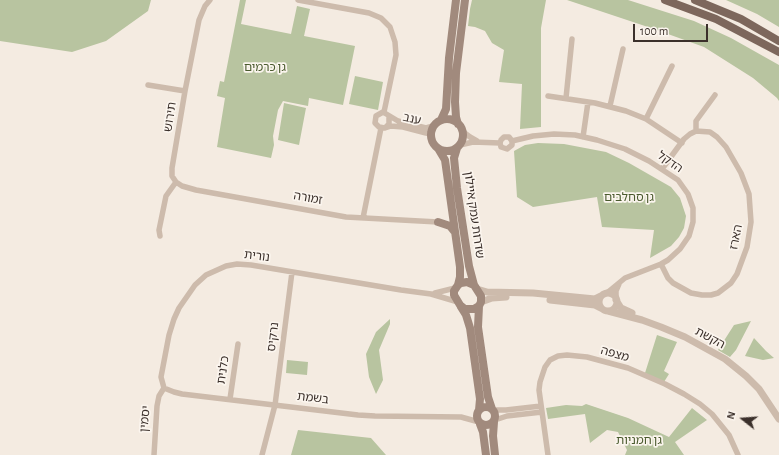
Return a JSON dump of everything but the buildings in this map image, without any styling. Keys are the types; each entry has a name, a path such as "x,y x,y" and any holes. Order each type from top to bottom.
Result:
{"main road":[{"path":"442,120 446,109 449,58 456,0"},
{"path":"460,127 450,119 442,120 433,126 431,131 431,139 433,144 439,150 449,152 459,146 463,137 460,127 456,117 455,101 464,0"},
{"path":"665,0 716,19 779,52"},
{"path":"696,0 741,19 779,41"},
{"name":"שדרות עמק איילון","path":"459,146 454,158 457,188 469,266 476,287"},
{"name":"שדרות עמק איילון","path":"439,150 444,160 460,267 460,277 456,286"},
{"path":"438,222 447,218 451,212"},
{"path":"438,222 450,226 455,232"},
{"path":"486,455 483,432 477,416 480,399 470,328 466,315 454,295 456,286 467,282 476,287 481,296 478,327 488,397 496,414 493,430 495,455"},
{"path":"460,304 469,310 474,309 480,304"},
{"path":"479,411 484,407 493,409"},
{"path":"480,423 489,425 494,421"}],"street":[{"name":"תירוש","path":"176,182 172,176 172,168 185,91 199,20 205,6 210,0"},
{"path":"299,0 369,13 381,18 390,27 395,42 396,56 384,112"},
{"path":"566,98 572,40"},
{"path":"610,106 623,49"},
{"path":"646,119 672,66"},
{"path":"148,85 185,91"},
{"path":"662,169 690,134 696,131 696,121 715,95"},
{"path":"548,96 610,106 626,111 646,119 682,143"},
{"path":"583,137 588,102"},
{"path":"364,218 383,128 389,124 389,117 384,112"},
{"path":"383,128 375,124 375,118 377,114 384,112"},
{"name":"ענב","path":"389,117 398,121 422,127 433,126"},
{"name":"ענב","path":"383,128 391,126 404,127 426,133 431,139"},
{"path":"460,127 470,137 478,142"},
{"name":"הארז","path":"661,264 668,278 682,288 691,293 711,296 724,290 731,283 737,274 747,247 750,233 751,207 749,194 741,173 717,137 710,132 696,131"},
{"name":"הדקל","path":"512,141 543,134 565,134 597,140 625,149 649,161 678,180 683,186 691,200 694,215 691,230 684,243 674,255 661,264 629,275 603,295"},
{"path":"504,137 509,137 512,141 512,145 507,149 501,147 500,143 504,137"},
{"path":"459,146 465,143 478,142 500,143"},
{"path":"160,236 166,196 176,182"},
{"name":"זמורה","path":"176,182 185,187 202,191 346,216 438,222"},
{"name":"נורית","path":"164,388 161,377 169,335 179,308 195,285 206,275 226,266 237,264 251,265 431,294 460,304"},
{"name":"נרקיס","path":"275,405 292,272"},
{"path":"603,295 599,301 605,310 615,307 616,291 621,280"},
{"name":"נורית","path":"431,294 456,286"},
{"path":"476,287 487,292 525,292 594,299 609,294 616,299"},
{"name":"הקשת","path":"480,304 497,297 517,297 590,305 642,320 696,343 725,359 759,389 779,418"},
{"name":"הקשת","path":"616,299 618,305 625,310 676,328 727,355 755,378 769,394 779,410"},
{"name":"כלנית","path":"230,400 238,344"},
{"name":"מצפה","path":"548,455 540,382 545,367 550,360 567,355 592,358 628,368 684,394 700,404 722,425 729,435 738,455"},
{"name":"בשמת","path":"164,388 182,394 275,405 375,416 461,418 480,423"},
{"name":"יסמין","path":"154,455 158,401 164,388"},
{"path":"262,455 275,405"},
{"path":"493,409 542,409"},
{"path":"494,421 507,416 542,409"},
{"name":"בשמת","path":"461,418 473,415 479,411"}],"green space":[{"path":"0,0 151,0 148,11 106,41 72,52 0,41"},
{"name":"גן כרמים","path":"240,0 246,0 241,24 291,34 297,6 310,9 304,36 355,46 343,105 309,98 308,106 283,101 278,110 271,158 217,147 225,98 217,96 220,81 224,82"},
{"path":"472,0 546,0 541,28 541,127 520,129 522,84 499,82 504,50 492,43 485,31 468,26"},
{"path":"567,0 628,0 694,21 731,38 779,65 779,101 753,78 704,47"},
{"path":"726,0 779,0 779,27 757,14"},
{"path":"355,76 383,82 378,110 349,104"},
{"path":"284,103 306,108 299,145 278,140"},
{"name":"גן סחלבים","path":"538,143 564,144 606,152 629,163 671,187 680,198 686,216 684,228 679,237 671,246 650,258 654,230 602,227 597,197 533,207 517,197 514,151 525,145"},
{"path":"390,319 390,324 379,350 383,380 376,394 369,377 366,354 376,332"},
{"path":"751,321 736,350 730,357 718,350 734,325"},
{"path":"657,335 677,342 664,371 669,374 664,382 645,373"},
{"path":"754,338 774,358 763,360 745,356"},
{"path":"287,360 308,362 307,375 286,373"},
{"name":"גן חמניות","path":"586,404 628,418 669,437 692,408 707,420 675,442 684,455 625,455 627,450 618,432 607,430 590,443 585,414 548,419 546,408 566,405 582,406"},
{"path":"298,430 371,438 386,455 291,455"}]}
